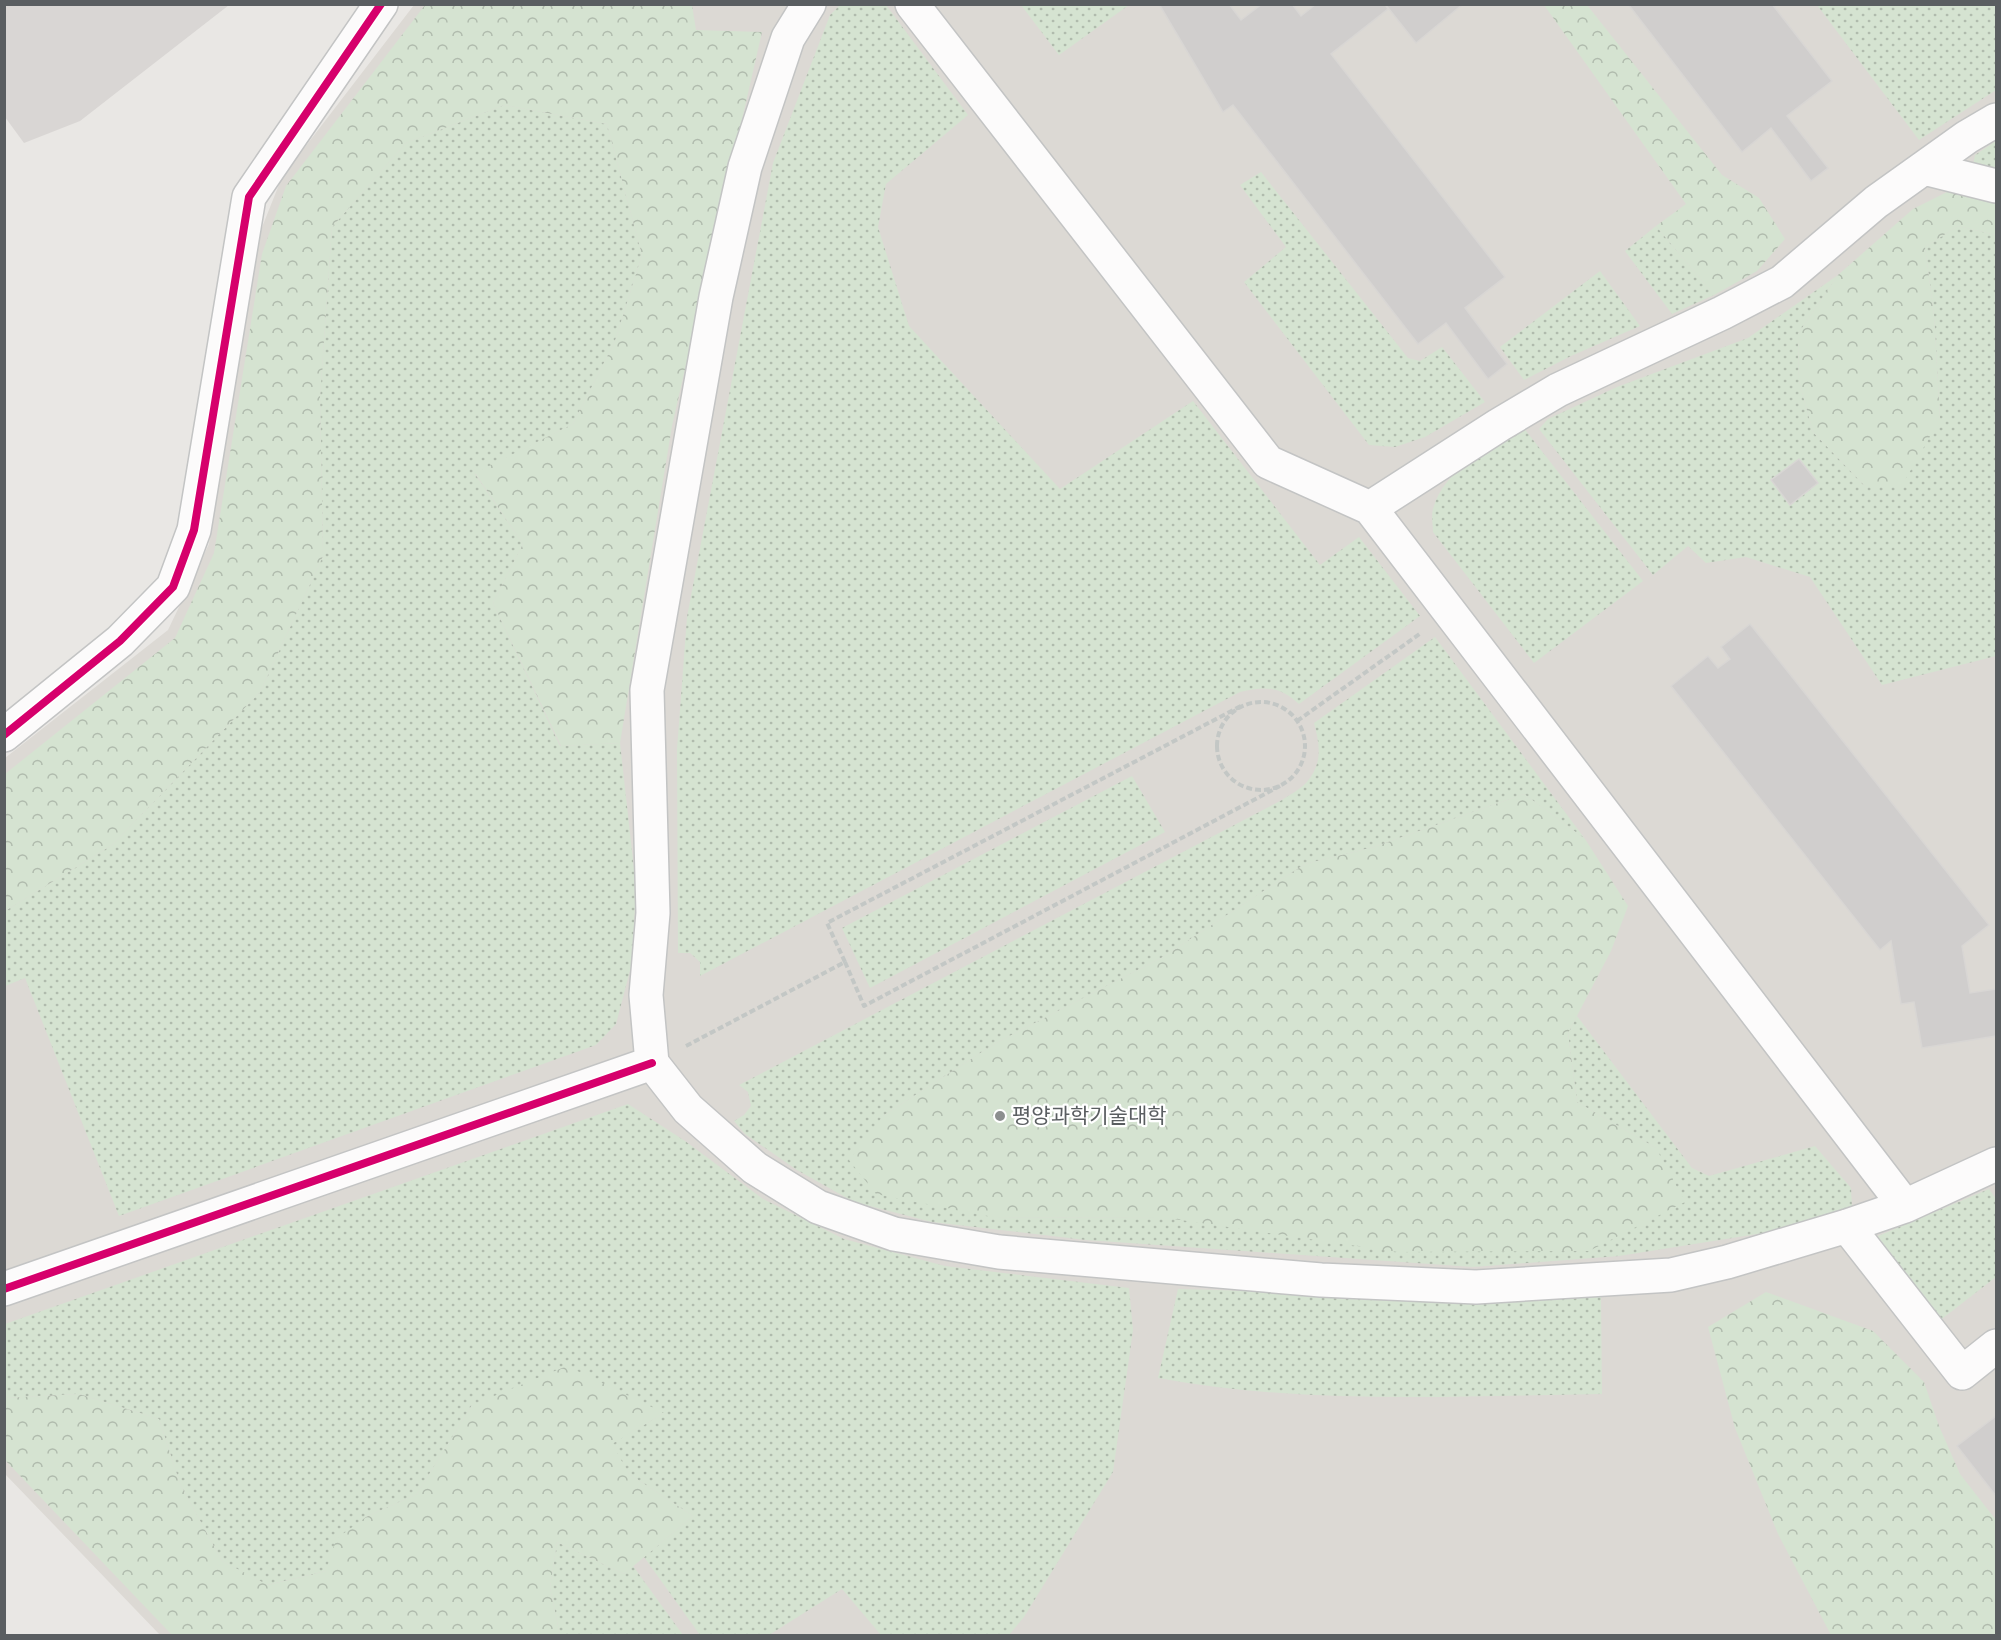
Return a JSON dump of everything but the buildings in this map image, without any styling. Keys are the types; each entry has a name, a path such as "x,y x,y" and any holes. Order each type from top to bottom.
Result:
{"street":[{"path":"4,735 120,641 172,587 194,530 249,197 381,4"},
{"path":"809,4 788,38 745,167 716,297 647,690 653,912 646,995 652,1063 688,1109 755,1168 818,1207 894,1234 999,1252 1321,1280 1476,1287 1671,1275 1727,1262 1847,1226 1993,1172"},
{"path":"912,4 1268,462 1370,508 1905,1206"},
{"path":"1370,508 1499,424 1558,390 1722,313 1782,282 1876,202 1967,137 1996,120"},
{"path":"1924,168 1996,186"},
{"path":"4,1289 652,1063"},
{"path":"1847,1226 1962,1373 1996,1346"}],"path":[{"path":"1297,721 1451,612"},
{"path":"1253,702 1265,702 1283,709 1297,721 1305,744 1304,757 1291,778 1281,786 864,1006 827,923 1241,706 1253,702"},
{"path":"1241,706 1222,724 1216,748 1224,772 1233,781 1256,790 1269,790 1281,786"},
{"path":"652,1063 845,962"}],"shaded area":[{"path":"5,4 229,5 80,121 24,143 5,117"},
{"name":"평양과학기술대학","path":"414,5 1996,5 1996,1635 160,1635 5,1474 5,758 168,630 209,544 255,245 282,177"}],"green space":[{"path":"841,4 886,5 968,115 886,184 878,227 909,326 1060,489 1193,401 1320,565 1359,537 1420,616 1299,704 1285,694 1271,689 1240,692 700,976 700,962 690,953 678,953 677,749 687,617 773,163 830,15"},
{"path":"425,5 692,5 696,30 762,32 672,426 620,743 561,746 493,603 523,544 475,473 573,424 615,341 642,255 607,124 504,105 406,143 332,227 320,397 323,556 260,692 112,845 5,911 5,774 175,638 214,553 262,254 286,186"},
{"path":"1021,5 1129,5 1059,55"},
{"path":"1544,5 1587,5 1722,175 1759,198 1785,239 1757,271 1714,295 1656,226 1686,204"},
{"path":"1817,5 1996,5 1996,90 1919,140"},
{"path":"504,105 607,124 642,255 615,341 573,424 475,474 523,544 493,603 560,746 620,743 636,887 632,963 616,1024 596,1045 119,1216 25,978 5,986 5,911 112,845 260,692 323,556 320,397 332,227 406,143"},
{"path":"1996,141 1996,176 1973,165 1975,155"},
{"path":"1261,172 1408,358 1420,361 1442,347 1485,402 1425,437 1395,447 1369,445 1244,282 1286,247 1240,185"},
{"path":"1951,190 1996,202 1996,235 1958,226 1925,247 1934,315 1940,419 1901,487 1865,486 1813,432 1799,381 1798,334 1838,275 1913,209"},
{"path":"1656,226 1714,295 1672,314 1625,251"},
{"path":"1958,226 1996,235 1996,656 1882,685 1810,577 1746,557 1706,563 1688,546 1653,575 1539,429 1548,419 1617,387 1748,338 1838,275 1798,334 1799,381 1813,432 1865,486 1940,419 1934,315 1925,247"},
{"path":"1600,271 1640,326 1571,356 1524,380 1500,347"},
{"path":"1523,427 1643,581 1534,663 1433,532 1432,521 1433,509 1447,482 1470,461"},
{"path":"1435,637 1585,839 1524,794 1374,847 1305,864 1163,957 996,1043 883,1116 993,1217 1167,1218 1656,1148 1577,1102 1568,1033 1577,1016 1692,1168 1709,1176 1815,1146 1851,1188 1852,1207 1776,1231 1619,1256 1473,1267 1086,1240 932,1222 854,1202 797,1170 745,1134 734,1121 744,1115 751,1106 748,1092 739,1085 1295,792 1306,783 1318,761 1319,747 1314,723"},
{"path":"1132,776 1165,832 870,988 842,928"},
{"path":"1524,794 1585,839 1628,906 1611,951 1568,1033 1577,1102 1656,1148 1685,1202 1589,1251 1398,1252 1167,1218 993,1217 876,1194 849,1160 883,1116 996,1043 1163,957 1305,864 1374,847"},
{"path":"628,1104 685,1141 763,1199 844,1239 945,1266 1129,1288 1133,1330 1113,1472 1024,1617 1009,1635 881,1635 842,1589 769,1635 700,1635 644,1557 693,1516 629,1474 611,1444 664,1413 472,1405 417,1494 366,1517 326,1571 267,1585 222,1561 180,1484 159,1419 79,1394 5,1398 5,1324"},
{"path":"1989,1189 1996,1199 1996,1277 1934,1325 1871,1239"},
{"path":"1178,1289 1451,1301 1601,1297 1602,1394 1435,1397 1323,1395 1212,1387 1158,1378"},
{"path":"1766,1292 1873,1331 1924,1382 1939,1426 1960,1474 1996,1520 1996,1635 1831,1635 1778,1534 1735,1428 1708,1327"},
{"path":"567,1366 664,1413 612,1444 629,1474 693,1516 624,1574 557,1542 550,1588 560,1635 172,1635 5,1460 5,1398 79,1394 159,1419 180,1484 222,1561 268,1585 326,1571 336,1539 366,1517 417,1494 472,1405"},
{"path":"557,1542 624,1574 633,1566 683,1635 560,1635 550,1588"}],"cycle path":[{"path":"4,735 120,641 173,587 194,530 249,197 381,4"},
{"path":"4,1289 652,1063"}],"place":[{"name":"평양과학기술대학","path":"1000,1116"}]}
